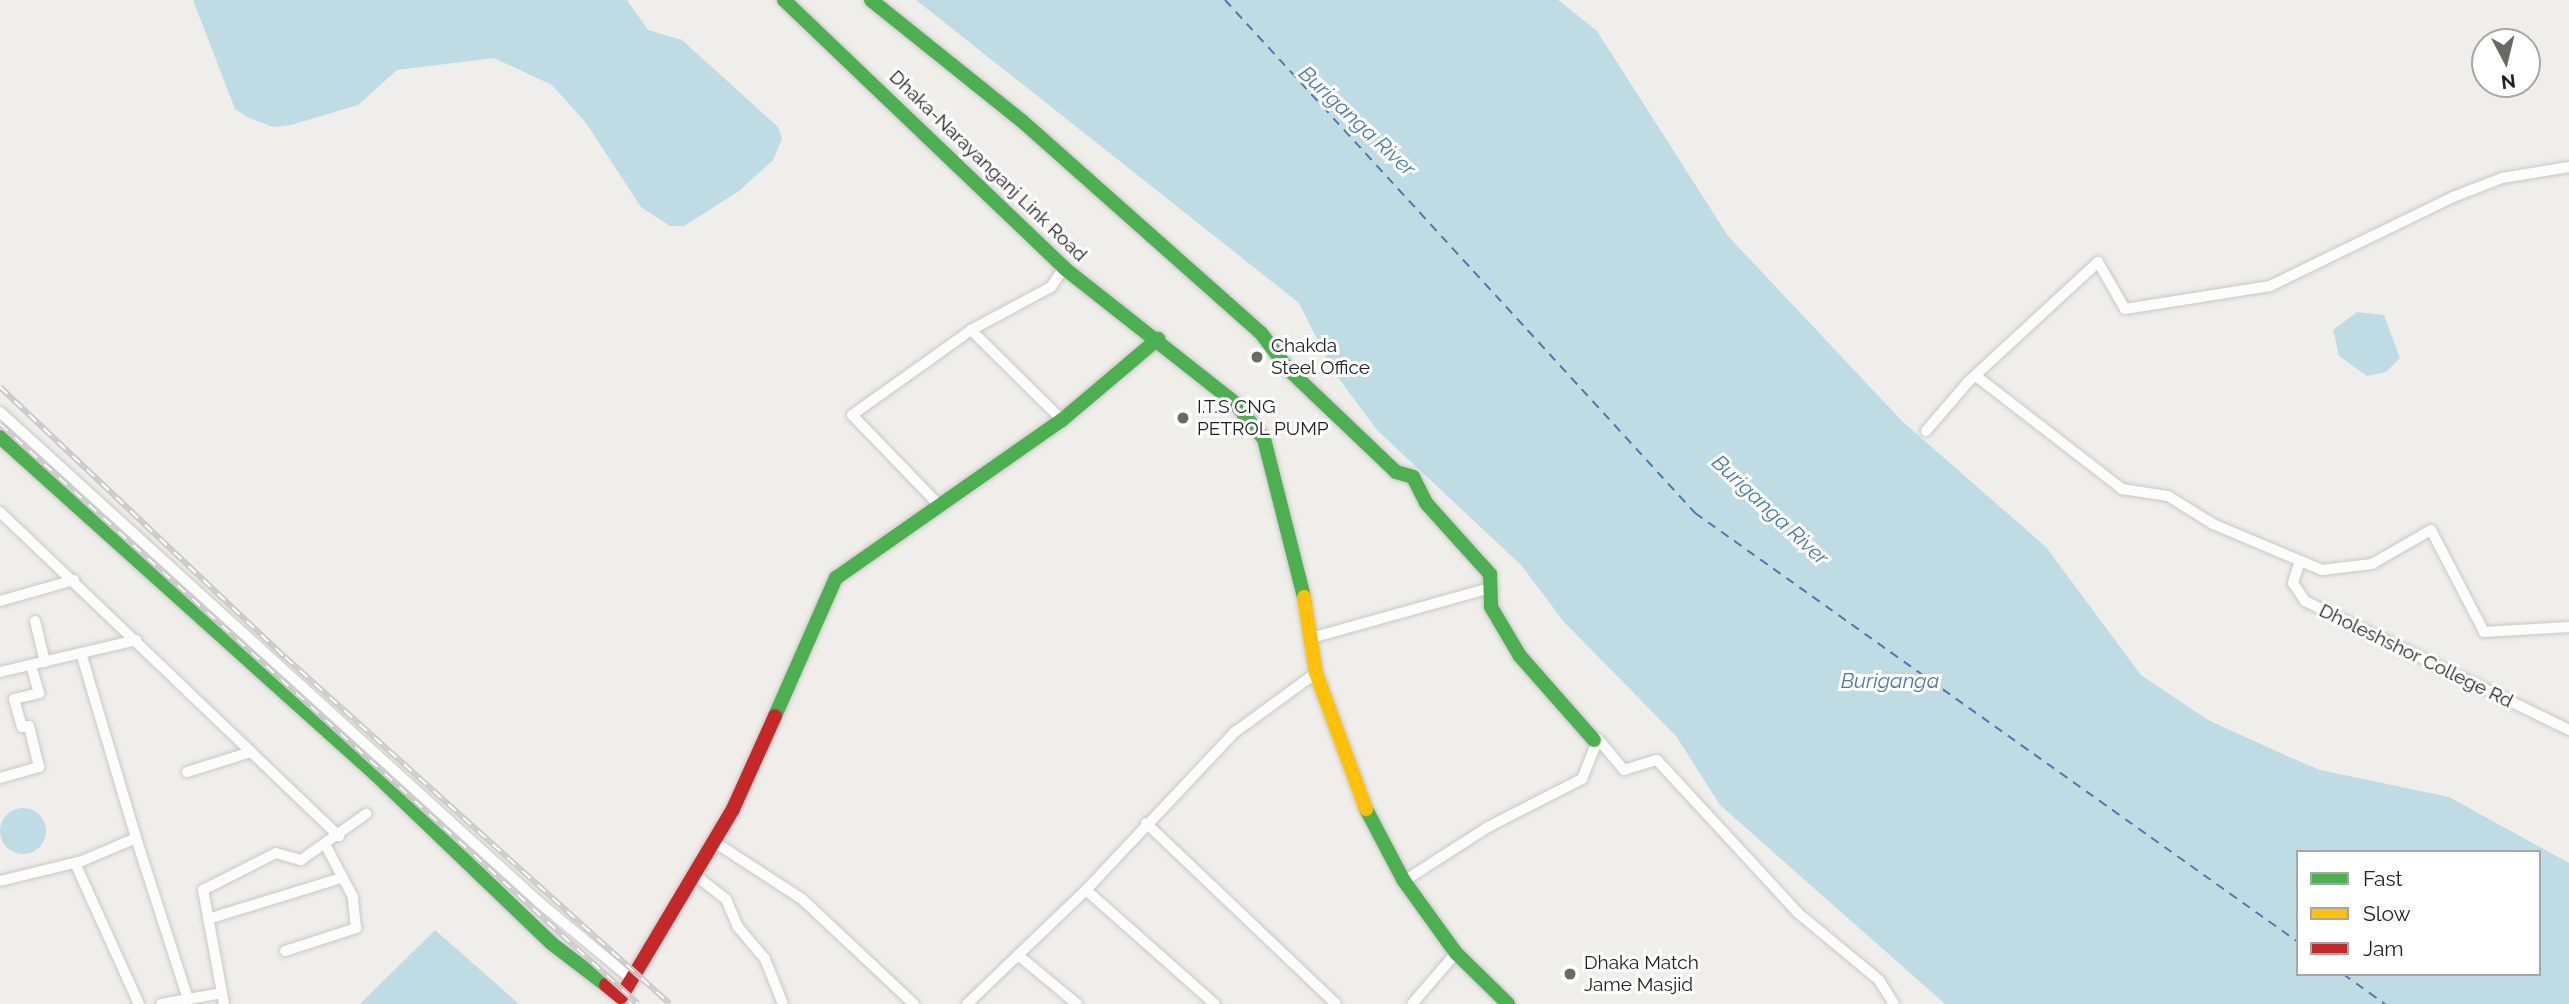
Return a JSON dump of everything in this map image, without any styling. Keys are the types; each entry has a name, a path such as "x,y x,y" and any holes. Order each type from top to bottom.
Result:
{"main road":[{"name":"Dhaka-Narayanganj Link Road","path":"784,0 1064,268 1158,339 1235,403 1264,439 1296,551 1316,673 1357,792 1404,881 1456,953 1508,1004"},
{"path":"871,0 1022,121 1261,333 1288,369 1396,472 1413,477 1426,503 1490,574 1492,607 1520,656 1594,740"},
{"path":"1,439 375,774 551,943 617,1000 634,981 716,843 824,594 836,578 1062,420 1158,339"}],"street":[{"path":"1926,431 1976,376 2098,262 2125,309 2270,286 2453,197 2502,178 2569,167"},
{"path":"939,505 852,415 971,330 1051,287 1064,268"},
{"path":"971,330 1062,420"},
{"path":"1976,376 2108,482 2168,496 2213,524 2322,570 2356,569 2407,549 2431,530 2484,632 2569,627"},
{"path":"0,412 540,903 634,981"},
{"path":"0,512 339,836"},
{"name":"Dholeshshor College Rd","path":"2300,561 2293,583 2305,601 2569,730"},
{"path":"0,601 74,580"},
{"path":"1311,638 1490,588"},
{"path":"35,621 45,662"},
{"path":"0,672 136,640"},
{"path":"80,653 187,996"},
{"path":"0,778 39,767 29,726 22,727 14,699 39,693 31,665"},
{"path":"967,1004 1087,890 1146,823 1235,732 1316,673"},
{"path":"1404,881 1488,827 1582,779 1594,740 1624,770 1657,760 1798,913 1879,980 1894,1004"},
{"path":"187,772 251,752"},
{"path":"224,1004 204,889 276,853 301,860 326,846 366,814"},
{"path":"1146,823 1336,1004"},
{"path":"0,881 75,863 136,838"},
{"path":"716,843 802,899 914,1004"},
{"path":"285,951 356,928 352,897 338,879 326,846"},
{"path":"75,863 139,1004"},
{"path":"695,875 726,899 738,927 765,959 783,1004"},
{"path":"208,919 338,879"},
{"path":"1087,890 1215,1004"},
{"path":"1412,1004 1456,953"},
{"path":"1018,955 1077,1004"},
{"path":"161,1004 187,996 222,993"}],"water":[{"path":"193,0 627,0 648,30 682,40 778,127 782,139 773,160 739,191 684,226 670,226 641,207 586,123 552,85 494,58 397,70 358,105 291,125 273,127 247,117 235,109"},
{"name":"Buriganga","path":"916,0 1558,0 1597,31 1728,236 1903,422 2046,547 2141,675 2208,720 2287,756 2320,770 2449,797 2569,863 2569,1004 1945,1004 1720,805 1676,736 1564,622 1522,566 1377,430 1333,371 1299,303"},
{"path":"2357,312 2384,315 2400,358 2386,372 2367,376 2339,356 2333,330"},
{"path":"23,808 39,815 46,831 39,847 23,854 7,847 0,831 7,815"},
{"path":"435,930 519,1004 360,1004"}],"ferry route":[{"path":"1225,0 1695,513 2296,941"},
{"path":"2346,976 2385,1004"}],"railway":[{"path":"0,387 285,657 670,1004"},
{"path":"0,424 638,1004"}],"traffic: fast":[{"path":"784,0 1064,268 1235,403 1264,439 1304,597"},
{"path":"871,0 1022,121 1261,333 1288,369 1396,472 1413,477 1426,503 1490,574 1491,607 1520,656 1594,740"},
{"path":"775,716 836,578 1062,420 1158,339"},
{"path":"0,437 375,774 551,943 606,985"},
{"path":"1366,809 1404,881 1456,953 1508,1004"}],"traffic: slow":[{"path":"1304,597 1316,673 1366,809"}],"traffic: jam":[{"path":"606,985 621,997 733,809 775,716"}],"place":[{"name":"Chakda Steel Office","path":"1257,357"},
{"name":"I.T.S CNG PETROL PUMP","path":"1183,418"},
{"name":"Dhaka Match Jame Masjid","path":"1570,974"}],"water label":[{"name":"Buriganga River","path":"1357,121"},
{"name":"Buriganga River","path":"1770,510"}]}
